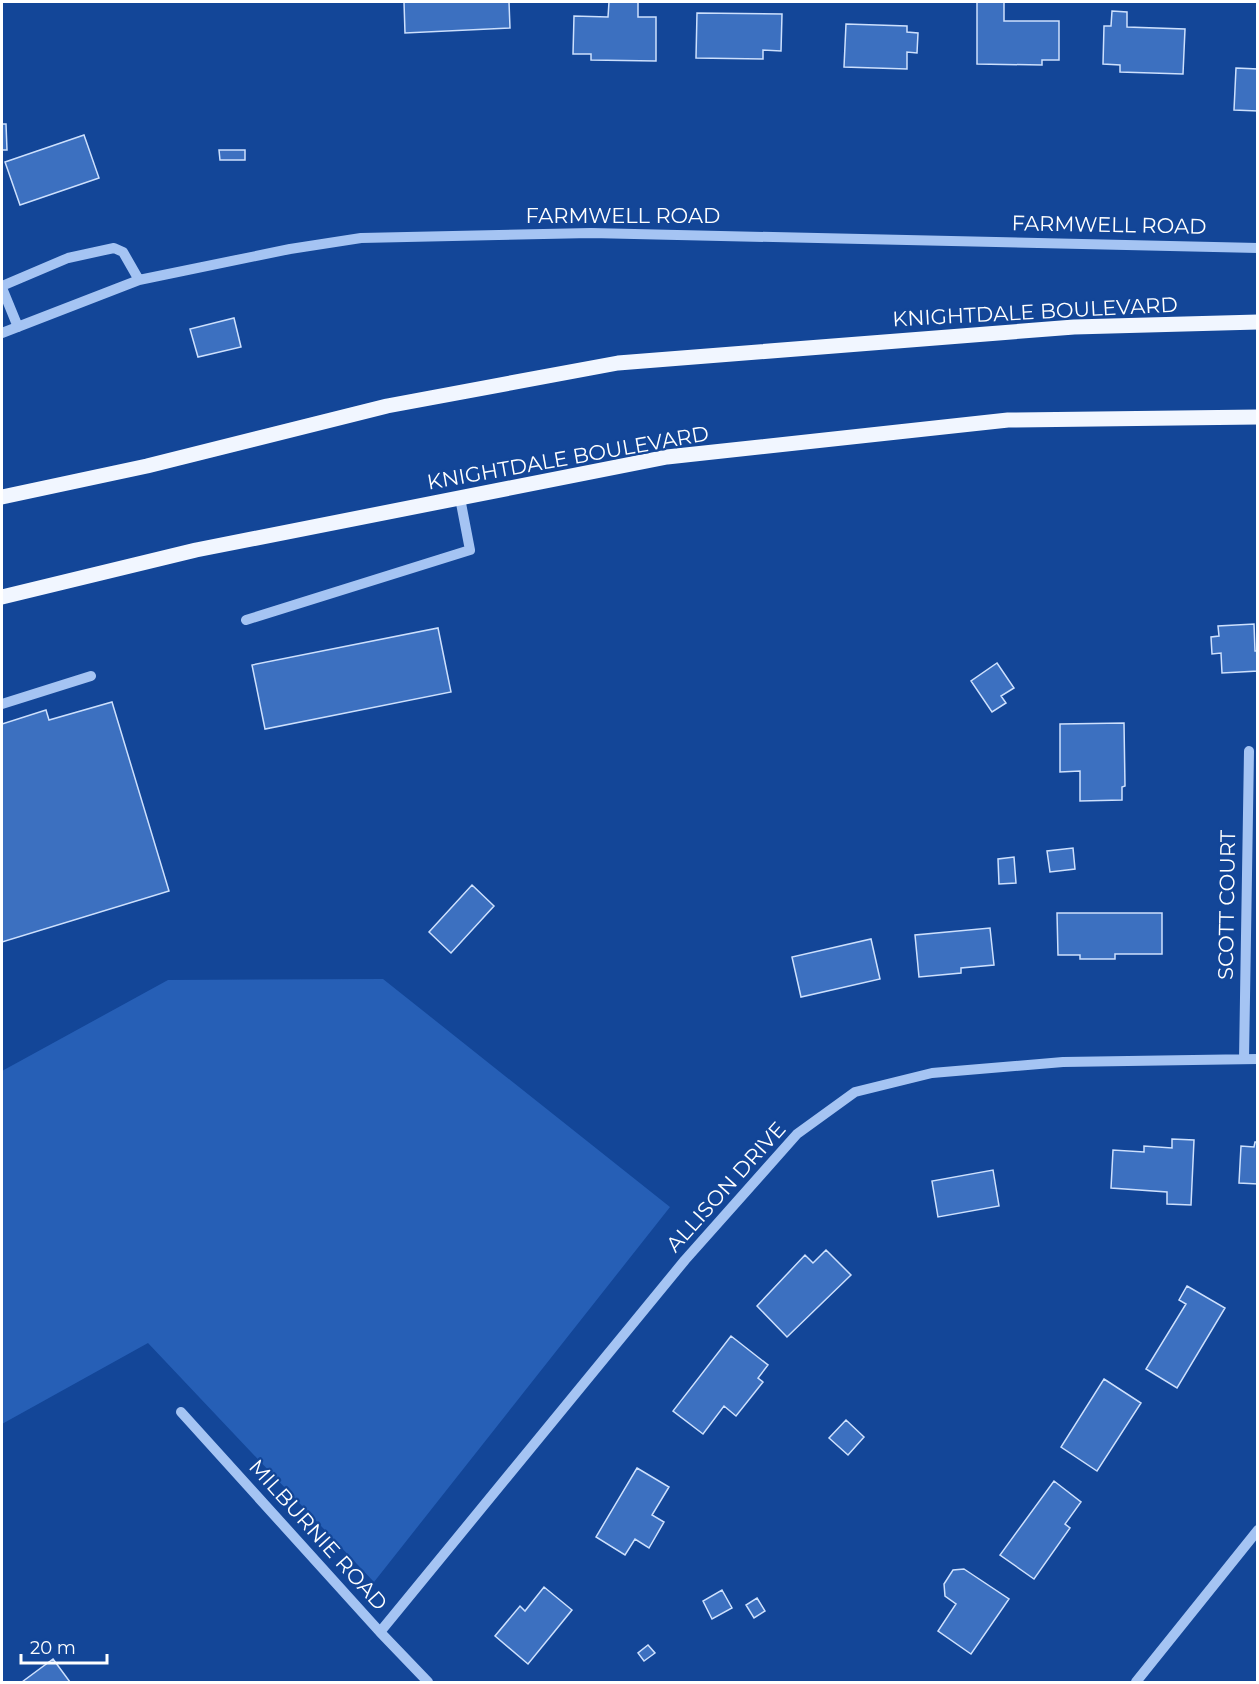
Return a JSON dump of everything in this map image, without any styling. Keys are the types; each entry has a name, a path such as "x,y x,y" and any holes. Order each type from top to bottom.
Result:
{"main road":[{"name":"KNIGHTDALE BOULEVARD","path":"2,497 147,466 387,406 618,363 1074,327 1257,322"},
{"name":"KNIGHTDALE BOULEVARD","path":"2,597 196,550 667,457 1008,420 1257,417"}],"street":[{"name":"FARMWELL ROAD","path":"2,333 140,280 290,249 361,238 591,233 1257,248"},
{"path":"18,327 2,287 68,258 114,248 123,252 140,280"},
{"path":"246,620 470,550 460,498"},
{"path":"2,704 91,676"},
{"name":"SCOTT COURT","path":"1244,1059 1249,751"},
{"name":"ALLISON DRIVE","path":"380,1632 685,1260 797,1134 855,1092 932,1073 1063,1062 1257,1059"},
{"name":"MILBURNIE ROAD","path":"181,1412 428,1683"},
{"path":"1136,1683 1257,1530"}],"shaded area":[{"path":"383,979 670,1207 374,1582 148,1343 2,1424 2,1071 168,980"}],"building":[{"path":"404,2 509,2 510,28 405,33"},
{"path":"609,2 638,2 638,17 656,17 656,61 591,60 591,54 573,54 574,16 608,17"},
{"path":"977,2 1004,2 1004,21 1059,21 1059,60 1042,60 1042,65 977,64"},
{"path":"1112,11 1127,12 1127,27 1185,29 1183,74 1120,72 1120,65 1103,64 1104,26 1111,26"},
{"path":"697,13 782,14 781,51 763,50 763,59 696,58"},
{"path":"846,24 907,26 907,32 918,33 917,53 907,52 907,69 844,67"},
{"path":"1236,68 1258,69 1258,111 1234,110"},
{"path":"2,124 6,124 7,150 2,150"},
{"path":"84,135 99,178 20,205 5,162"},
{"path":"219,150 245,150 245,160 220,160"},
{"path":"234,318 241,347 198,357 190,329"},
{"path":"1254,624 1258,671 1222,673 1221,653 1212,654 1211,637 1219,636 1218,626"},
{"path":"438,628 451,692 265,729 252,665"},
{"path":"997,663 1014,688 1001,696 1006,703 992,712 971,681"},
{"path":"112,702 169,891 2,942 2,724 46,710 49,720"},
{"path":"1124,723 1125,786 1122,787 1122,800 1080,801 1080,771 1060,772 1060,724"},
{"path":"1073,848 1075,869 1050,872 1047,851"},
{"path":"1014,857 1016,883 999,884 998,859"},
{"path":"472,885 494,906 451,953 429,932"},
{"path":"1057,913 1162,913 1162,954 1115,954 1115,959 1080,959 1080,955 1058,955"},
{"path":"990,928 994,965 961,968 961,973 919,977 915,935"},
{"path":"871,939 880,979 801,997 792,957"},
{"path":"1172,1139 1194,1140 1191,1205 1167,1204 1167,1192 1111,1188 1113,1150 1144,1152 1144,1146 1172,1148"},
{"path":"1255,1142 1258,1142 1258,1184 1239,1183 1241,1146 1254,1147"},
{"path":"993,1170 999,1206 938,1217 932,1181"},
{"path":"826,1250 851,1275 787,1337 757,1306 805,1255 813,1263"},
{"path":"1187,1286 1225,1308 1177,1388 1146,1369 1186,1304 1179,1300"},
{"path":"731,1336 768,1365 758,1378 763,1382 736,1416 724,1406 703,1434 673,1411"},
{"path":"1104,1379 1141,1403 1097,1471 1061,1447"},
{"path":"846,1420 864,1437 848,1455 829,1438"},
{"path":"637,1468 669,1487 652,1515 664,1522 649,1548 635,1539 625,1555 596,1537"},
{"path":"1054,1481 1081,1502 1065,1524 1070,1528 1034,1579 1000,1555"},
{"path":"964,1569 1009,1599 971,1654 938,1631 956,1604 945,1596 944,1584 953,1570"},
{"path":"544,1587 572,1610 528,1664 495,1636 520,1606 525,1611"},
{"path":"722,1590 732,1608 712,1619 703,1601"},
{"path":"757,1598 765,1611 754,1618 746,1605"},
{"path":"648,1645 655,1653 644,1661 638,1653"},
{"path":"53,1659 70,1682 22,1682"}]}
